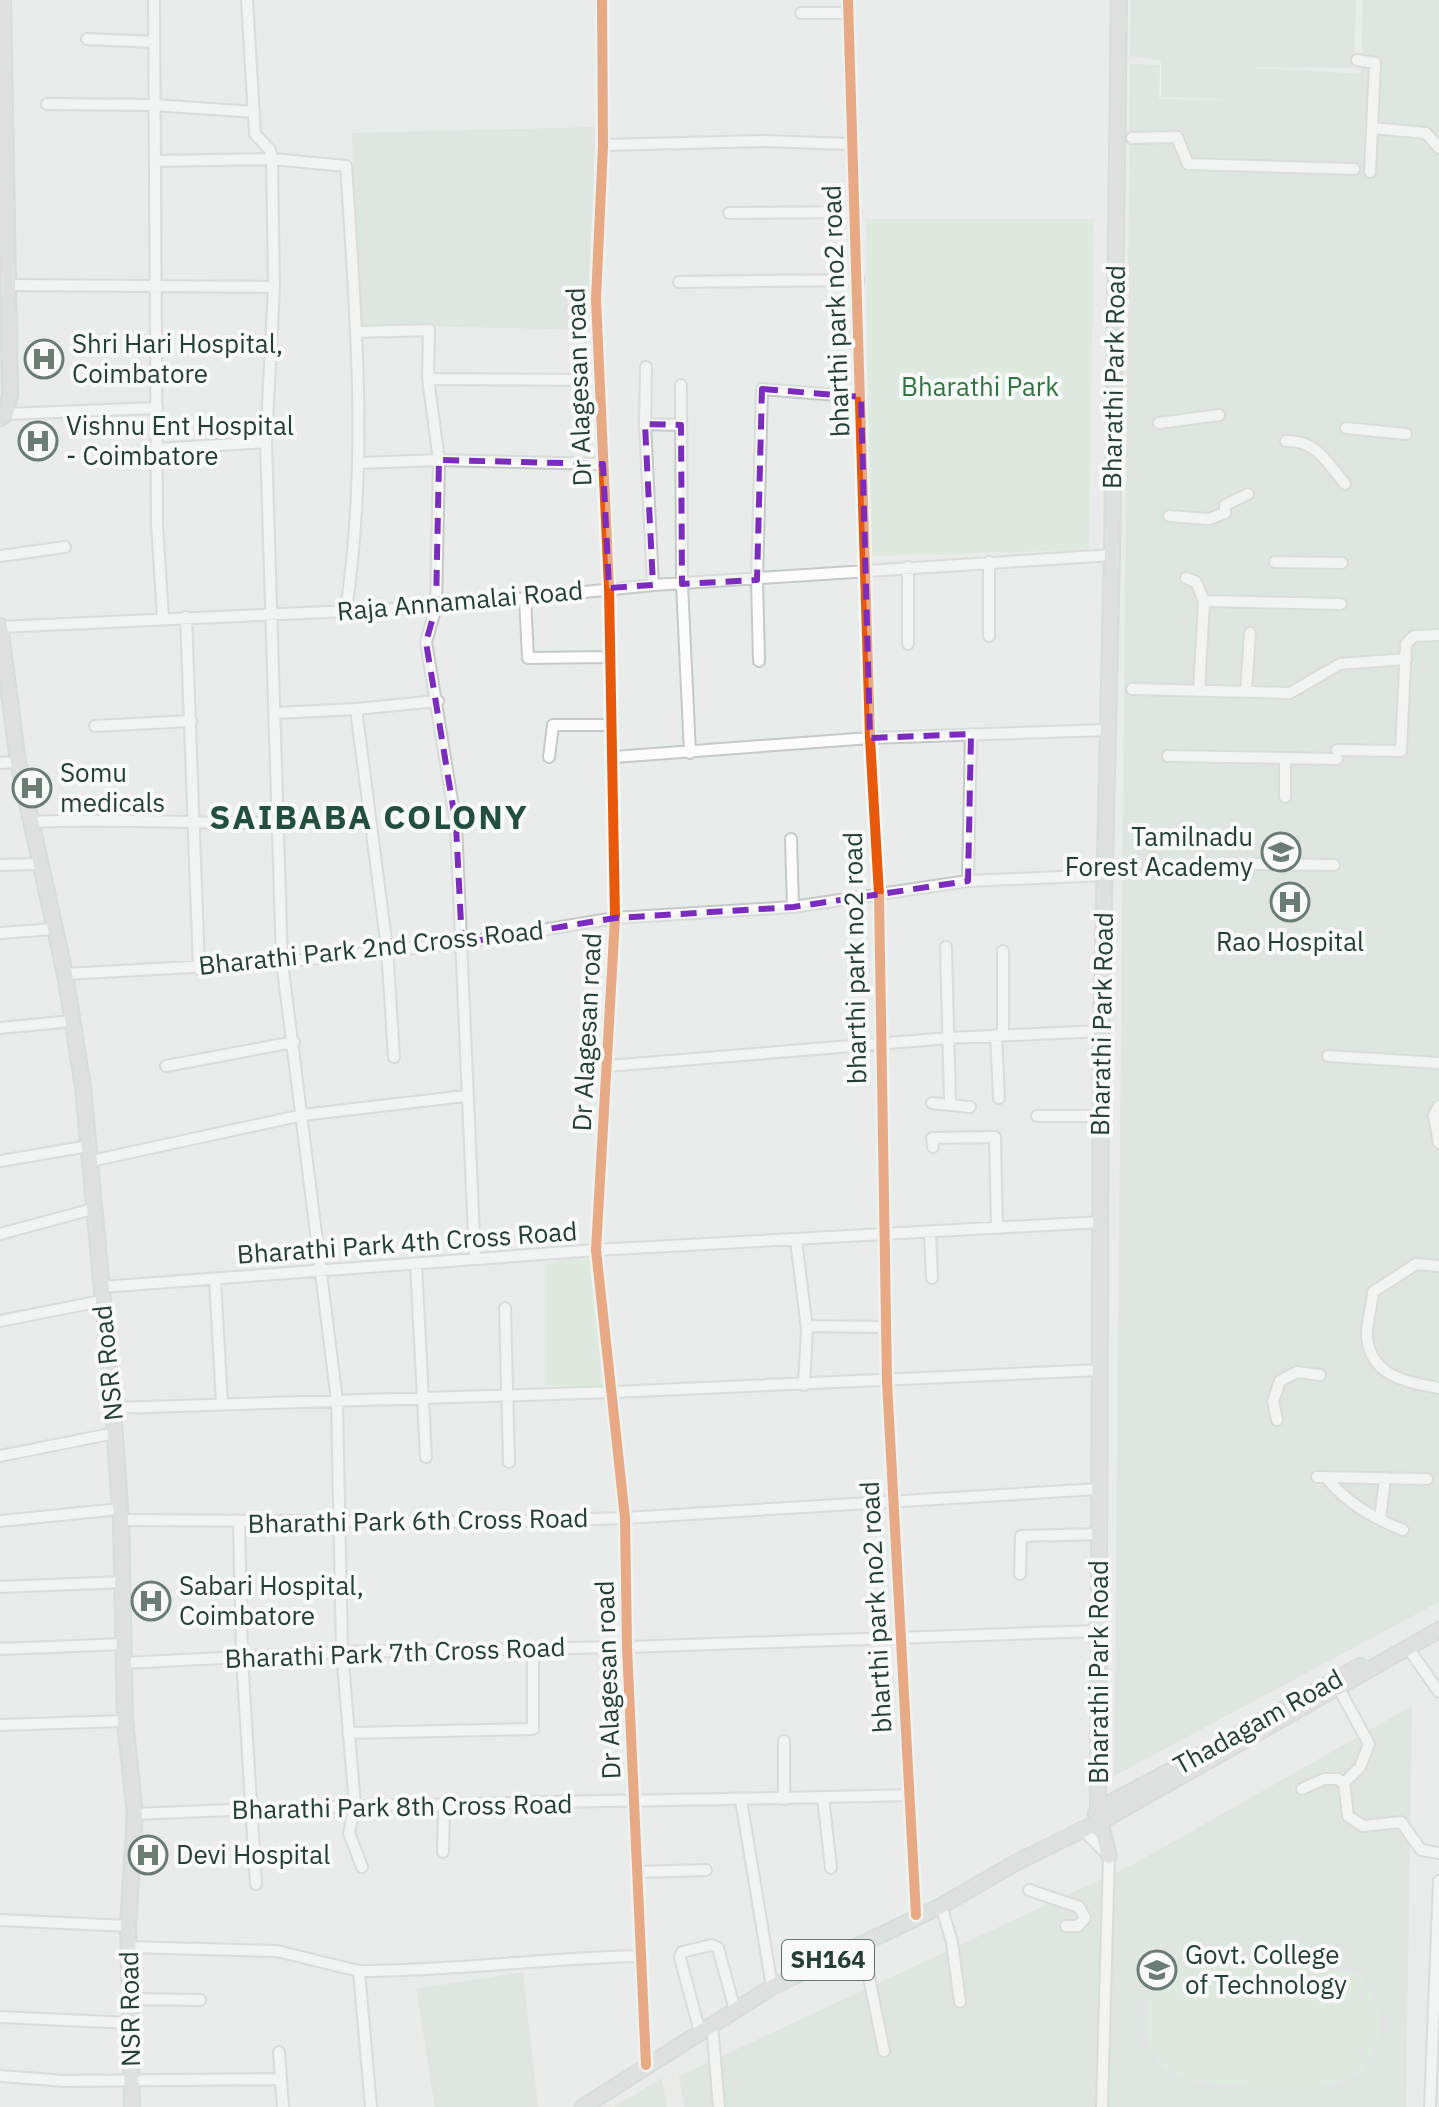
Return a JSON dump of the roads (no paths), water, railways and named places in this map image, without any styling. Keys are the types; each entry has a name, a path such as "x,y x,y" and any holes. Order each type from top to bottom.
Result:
{"main road":[{"path":"3,0 4,354 10,395 3,416"},
{"name":"Bharathi Park Road","path":"1109,1856 1100,1816 1100,1116 1112,555 1119,0"},
{"name":"NSR Road","path":"0,626 5,700 65,974 72,1021 90,1153 113,1408 123,1582 125,1721 135,1814 128,1926 132,2107"},
{"name":"Thadagam Road","path":"583,2107 772,1987 916,1915 941,1906 1439,1619"},
{"name":"Thadagam Road","path":"1100,1816 1339,1689 1439,1630"}],"street":[{"path":"154,0 157,449 163,617"},
{"path":"247,0 255,134 270,150 272,159 274,287 266,442 282,962 337,1401 342,1652 355,1805 349,1833 362,1867"},
{"name":"Dr Alagesan road","path":"602,0 603,145 596,299 609,588 615,918 596,1250 614,1392 625,1518 627,1647 646,2065"},
{"name":"bharthi park no2 road","path":"848,0 851,144 859,280 870,738 879,895 885,1327 898,1637 916,1915"},
{"path":"801,13 849,13"},
{"path":"87,39 154,42"},
{"path":"1357,60 1375,63 1370,172"},
{"path":"47,104 154,105 254,112"},
{"path":"1372,128 1426,133 1439,148"},
{"path":"1132,138 1177,137 1188,164 1354,169"},
{"path":"603,145 763,141 851,144"},
{"path":"155,161 272,159 346,166 357,332 358,463 353,563 346,610"},
{"path":"729,213 856,212"},
{"path":"5,275 156,287 274,287"},
{"path":"679,282 859,280"},
{"path":"357,332 429,330 428,379 439,460 436,607 426,642 456,825 465,1096 475,1259"},
{"path":"646,367 645,424 653,585"},
{"path":"428,379 600,380"},
{"path":"681,385 682,584 690,753"},
{"path":"759,661 757,580 762,389 861,397"},
{"path":"3,416 157,408"},
{"path":"1159,423 1219,415"},
{"path":"645,424 681,425"},
{"path":"1346,428 1406,434"},
{"path":"1286,441 1305,440 1316,448 1345,484"},
{"path":"157,449 266,442"},
{"path":"358,463 439,460 603,464"},
{"path":"1169,516 1209,519 1225,513 1225,505 1248,494"},
{"path":"0,556 65,547"},
{"name":"Raja Annamalai Road","path":"0,626 436,607 609,588 1112,555"},
{"path":"989,562 989,636"},
{"path":"1275,562 1342,563"},
{"path":"908,567 908,644"},
{"path":"1186,578 1196,582 1204,601 1199,691"},
{"path":"525,597 528,658 609,657"},
{"path":"1204,601 1341,604"},
{"path":"186,617 199,969"},
{"path":"1246,692 1250,633"},
{"path":"1168,756 1285,758 1401,751 1406,644 1414,636 1439,635"},
{"path":"1132,689 1290,693 1340,664 1406,659"},
{"path":"276,713 438,701"},
{"path":"356,709 387,948 394,1057"},
{"path":"95,726 191,721"},
{"path":"549,757 553,725 612,725"},
{"path":"614,757 870,738 1109,730"},
{"path":"968,881 971,734"},
{"path":"1285,758 1285,797"},
{"path":"0,763 18,762"},
{"path":"30,822 104,818 193,824 277,823"},
{"path":"791,839 793,907"},
{"path":"0,865 39,864"},
{"path":"1256,864 1334,865"},
{"name":"Bharathi Park 2nd Cross Road","path":"65,974 199,969 282,962 387,948 462,943 615,918 793,907 968,881 1105,875"},
{"path":"0,933 54,929"},
{"path":"946,947 950,1102"},
{"path":"999,1098 1003,951"},
{"path":"0,1028 72,1021"},
{"path":"608,1066 949,1038 1101,1031"},
{"path":"166,1066 294,1042"},
{"path":"1328,1056 1439,1063"},
{"path":"0,1161 90,1153 303,1115 465,1096"},
{"path":"932,1103 950,1102 970,1107"},
{"path":"1439,1106 1434,1115 1439,1143"},
{"path":"1037,1116 1100,1116"},
{"path":"933,1147 932,1138 995,1137 997,1228"},
{"path":"0,1234 93,1209"},
{"name":"Bharathi Park 4th Cross Road","path":"0,1321 101,1294 215,1280 596,1250 1100,1222"},
{"path":"930,1232 932,1278"},
{"path":"796,1240 807,1326 804,1385"},
{"path":"416,1264 426,1457"},
{"path":"1439,1266 1416,1264 1373,1292 1367,1337 1377,1366 1401,1381 1439,1388"},
{"path":"215,1280 222,1403"},
{"path":"505,1308 509,1462"},
{"path":"807,1326 885,1327"},
{"path":"113,1408 887,1382 1099,1370"},
{"path":"1277,1420 1273,1401 1280,1381 1297,1372 1320,1375"},
{"path":"0,1456 115,1433"},
{"path":"1403,1530 1380,1520 1322,1477 1427,1479"},
{"path":"1380,1520 1385,1478"},
{"name":"Bharathi Park 6th Cross Road","path":"0,1521 120,1514 239,1523 625,1518 1098,1489"},
{"path":"239,1523 242,1657 256,1884"},
{"path":"1020,1574 1021,1536 1098,1534"},
{"path":"0,1587 123,1582"},
{"name":"Bharathi Park 7th Cross Road","path":"124,1663 342,1652 627,1647 1098,1631"},
{"path":"0,1649 123,1644"},
{"path":"348,1733 533,1729 533,1648"},
{"path":"1408,1648 1439,1692"},
{"path":"1339,1689 1369,1744 1360,1767 1344,1783"},
{"path":"0,1725 125,1721"},
{"path":"784,1741 784,1799"},
{"path":"1302,1789 1324,1779 1338,1779 1344,1783 1348,1816 1363,1826 1401,1822 1421,1850 1439,1853"},
{"name":"Bharathi Park 8th Cross Road","path":"135,1814 355,1805 634,1803 909,1795"},
{"path":"823,1797 831,1868"},
{"path":"741,1800 772,1987"},
{"path":"443,1852 444,1805"},
{"path":"1081,1828 1109,1856 1102,2107"},
{"path":"636,1872 706,1870"},
{"path":"1430,2107 1439,1881"},
{"path":"1029,1890 1079,1907 1085,1918"},
{"path":"941,1906 952,1942 960,2002"},
{"path":"1085,1918 1106,1919"},
{"path":"1066,1926 1078,1926 1085,1918"},
{"path":"0,1920 128,1926"},
{"path":"862,1943 884,2051"},
{"path":"719,2107 706,2028 680,1958 682,1952 712,1945 718,1948 735,2010"},
{"path":"128,1947 277,1951 359,1971 550,1958 639,1956"},
{"path":"359,1971 371,2107"},
{"path":"131,1999 200,2000"},
{"path":"0,2017 131,2023"},
{"path":"279,2052 283,2107"},
{"path":"0,2076 131,2082 281,2079"}],"place":[{"name":"Shri Hari Hospital, Coimbatore","path":"44,359"},
{"name":"Vishnu Ent Hospital - Coimbatore","path":"38,441"},
{"name":"Somu medicals","path":"32,788"},
{"name":"Tamilnadu Forest Academy","path":"1281,852"},
{"name":"Rao Hospital","path":"1290,902"},
{"name":"Sabari Hospital, Coimbatore","path":"151,1601"},
{"name":"Devi Hospital","path":"148,1855"},
{"name":"Govt. College of Technology","path":"1157,1970"}],"district":[{"name":"SAIBABA COLONY","path":"369,817"}],"park label":[{"name":"Bharathi Park","path":"980,387"}]}
